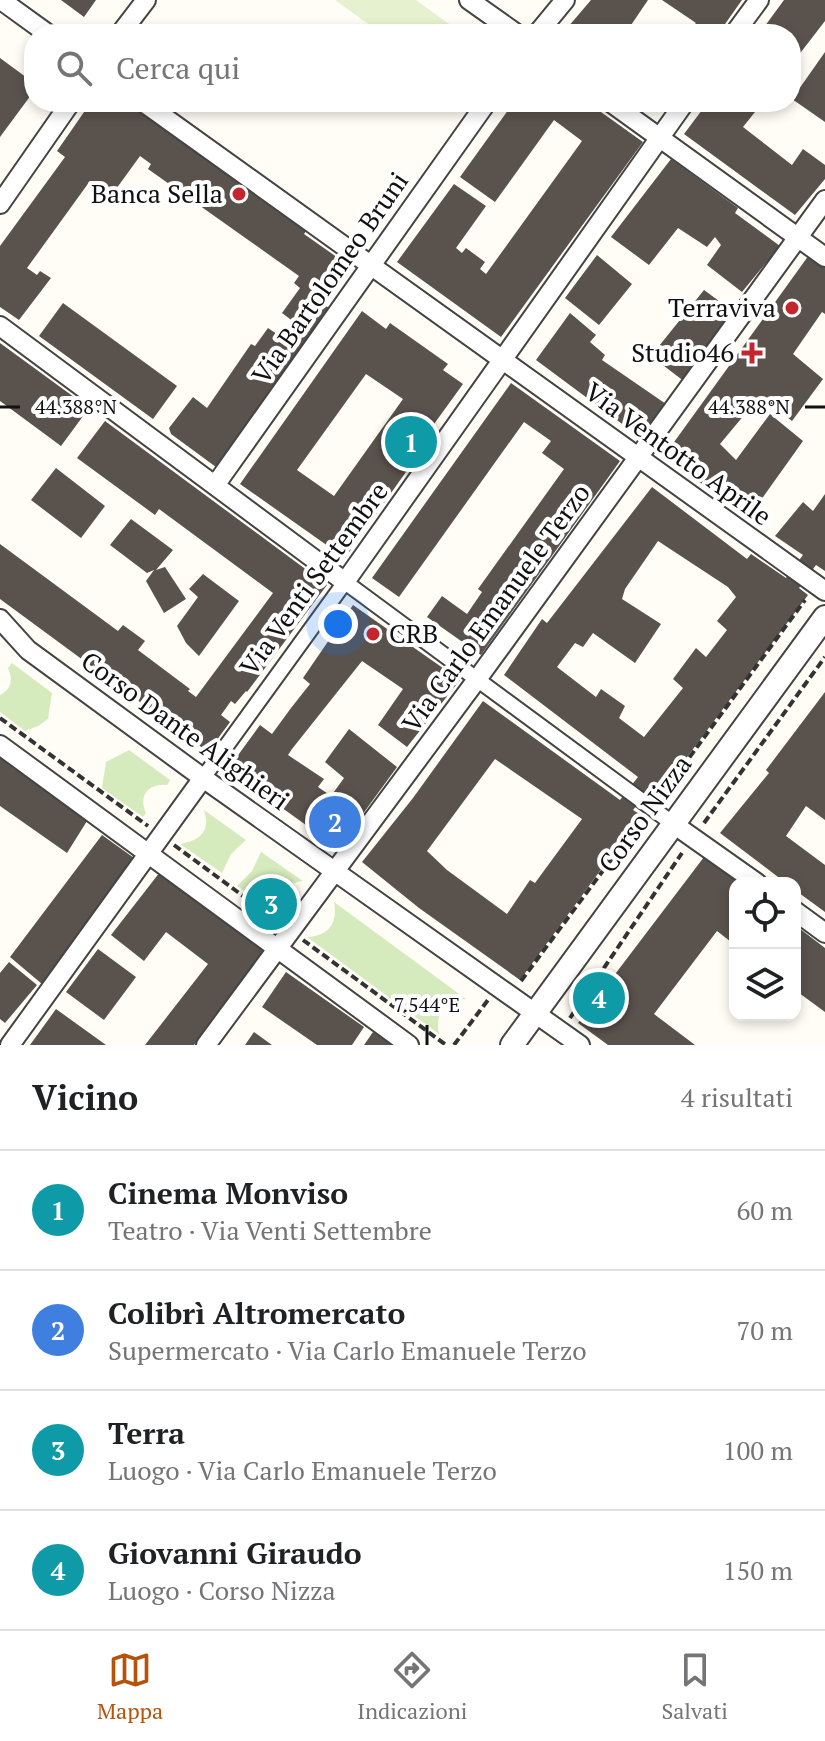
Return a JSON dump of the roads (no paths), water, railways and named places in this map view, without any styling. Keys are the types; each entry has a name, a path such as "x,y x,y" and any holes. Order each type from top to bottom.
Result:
{"street":[{"path":"1,0 34,24"},
{"path":"128,24 146,0"},
{"path":"469,0 503,24"},
{"path":"545,24 565,0"},
{"path":"741,24 759,0"},
{"path":"0,204 64,112"},
{"path":"157,112 370,266"},
{"name":"Via Bartolomeo Bruni","path":"216,484 480,112"},
{"path":"624,112 825,257"},
{"name":"Via Venti Settembre","path":"10,1045 345,582 677,112"},
{"name":"Via Carlo Emanuele Terzo","path":"206,1045 478,678 825,200"},
{"name":"Via Ventotto Aprile","path":"370,266 820,588"},
{"path":"0,326 748,877"},
{"name":"Corso Nizza","path":"512,1045 825,617"},
{"name":"Corso Dante Alighieri","path":"4,631 203,778 580,1045"},
{"path":"0,745 409,1045"},
{"path":"801,915 825,933"}],"place":[{"name":"Banca Sella","path":"239,194"},
{"name":"Terraviva","path":"792,308"},
{"name":"Studio46","path":"752,353"},
{"name":"Cinema Monviso","path":"411,442"},
{"name":"CRB","path":"373,634"},
{"name":"Colibrì Altromercato","path":"335,822"},
{"name":"Terra","path":"271,904"},
{"name":"Giovanni Giraudo","path":"599,998"}]}
